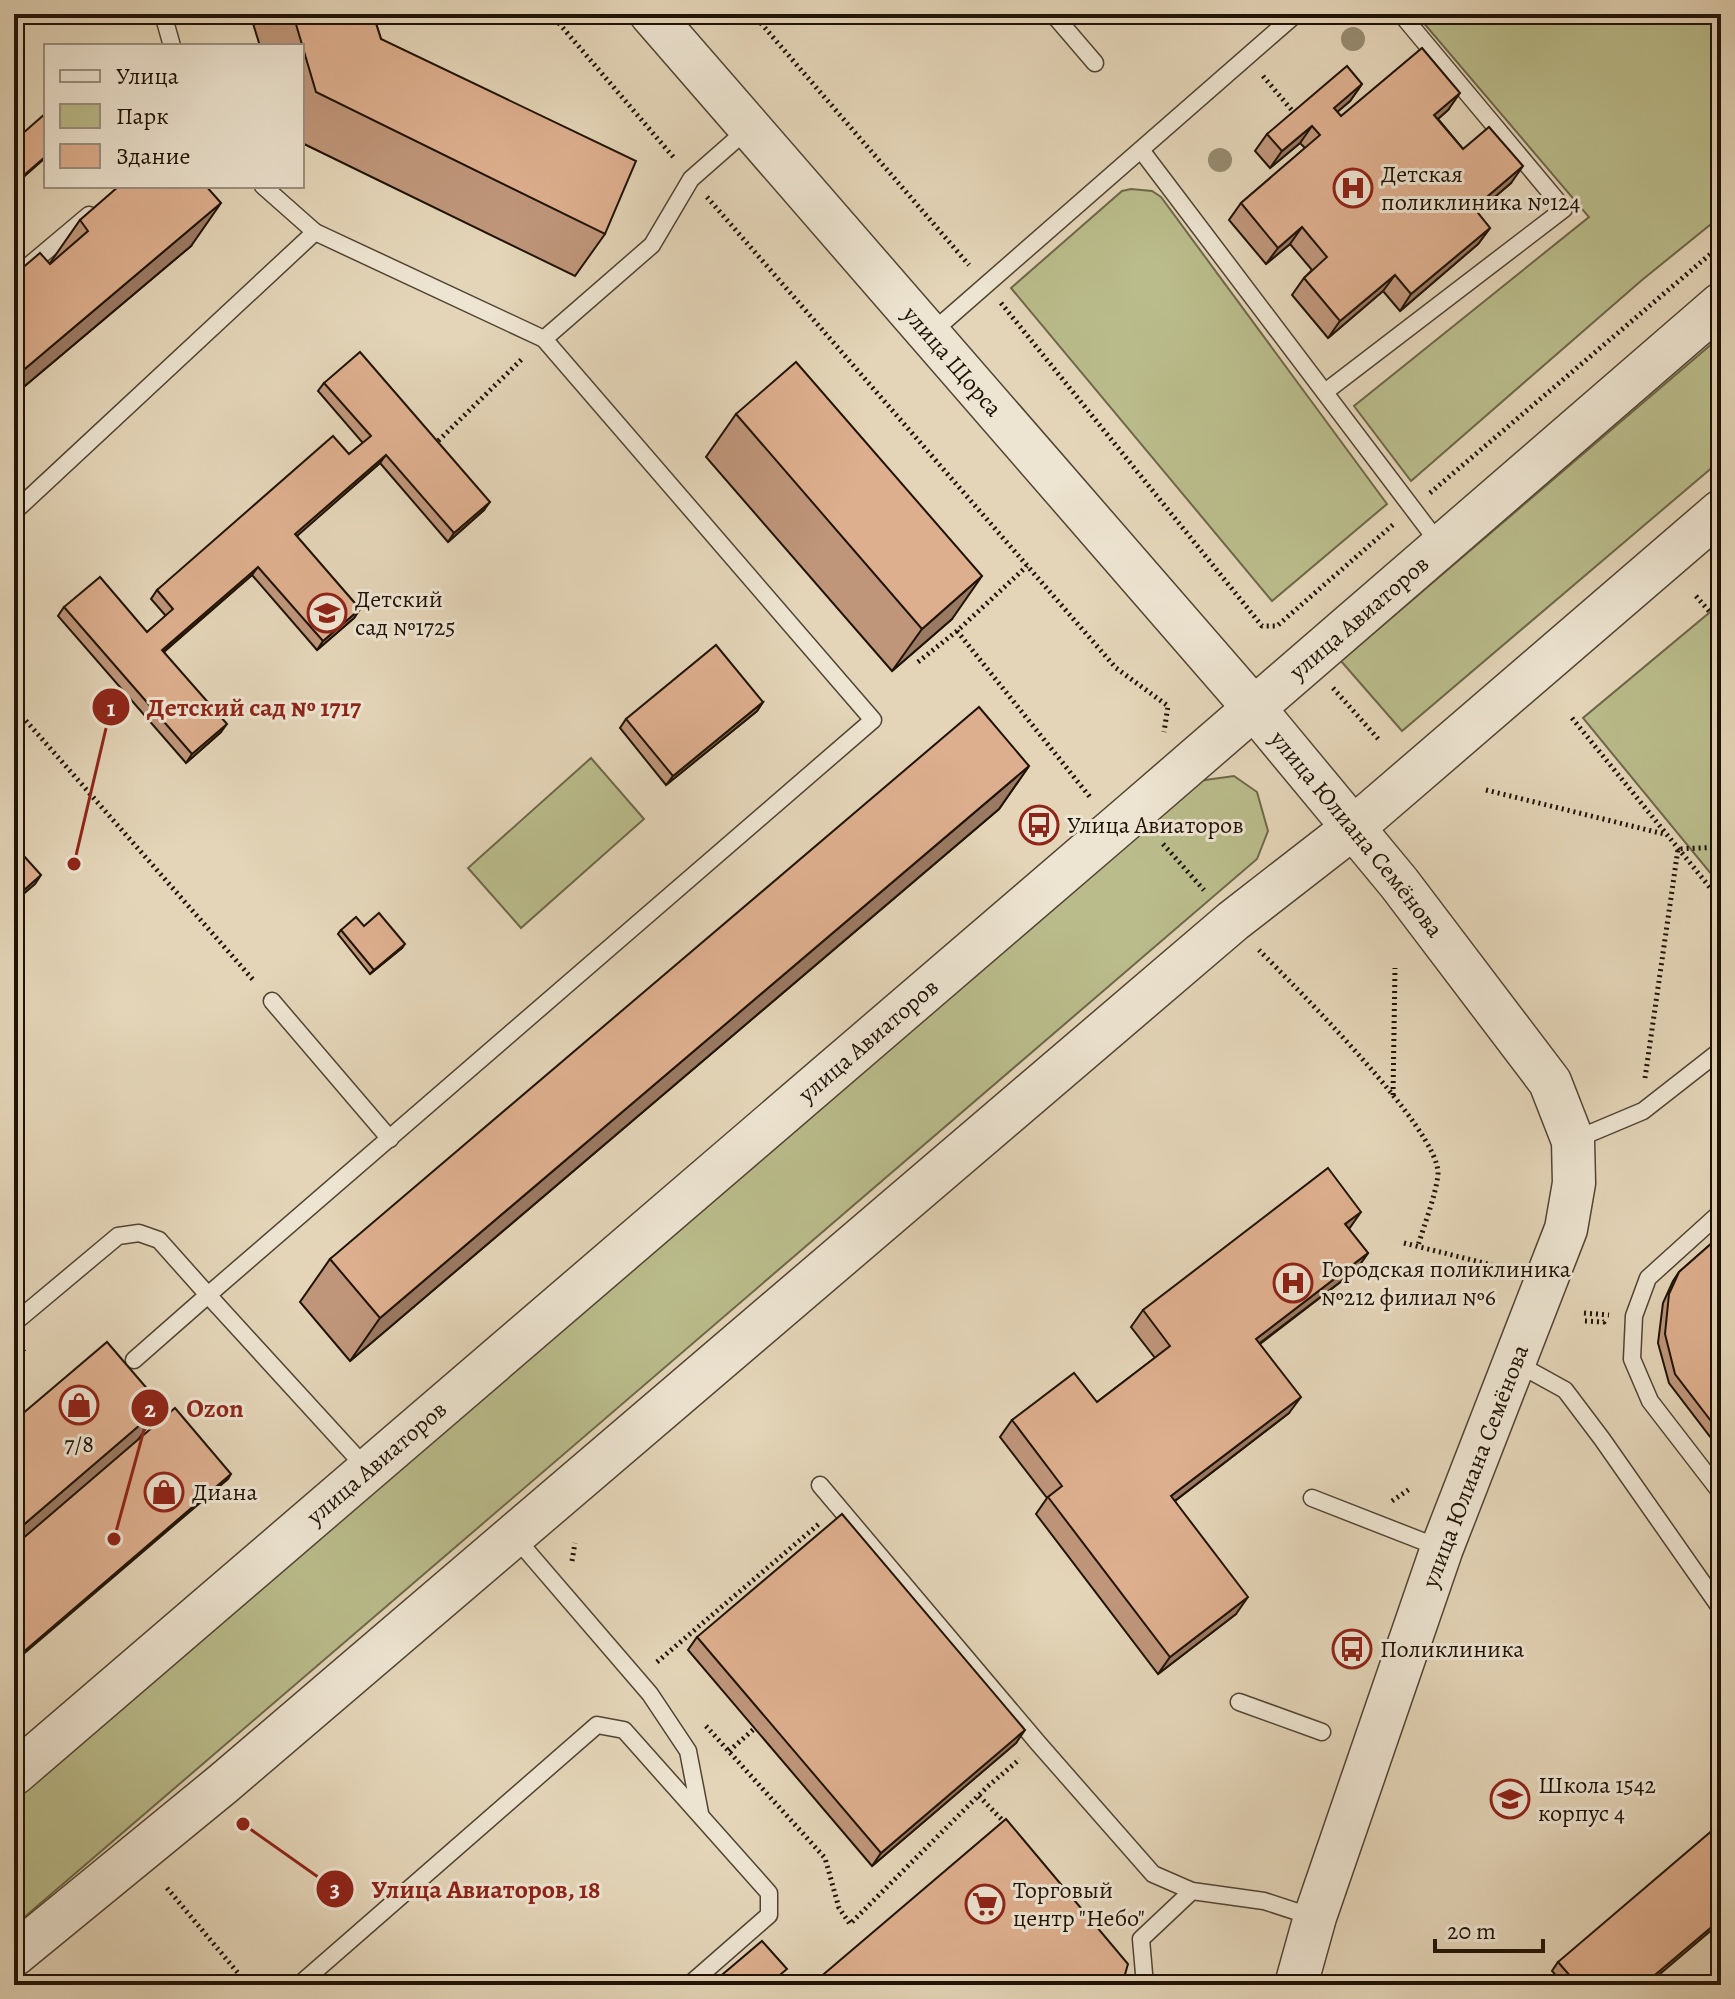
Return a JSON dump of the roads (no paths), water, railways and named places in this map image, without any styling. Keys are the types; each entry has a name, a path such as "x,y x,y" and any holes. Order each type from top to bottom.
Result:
{"street":[{"name":"улица Щорса","path":"651,14 1253,707"},
{"name":"улица Авиаторов","path":"14,1774 1721,304"},
{"path":"14,1955 224,1783 1233,921 1354,827 1721,511"},
{"name":"улица Юлиана Семёнова","path":"1253,707 1354,827 1550,1082 1573,1141 1574,1183 1566,1229 1442,1548 1315,1917 1296,1985"}],"lane":[{"path":"163,14 171,44"},
{"path":"1053,14 1095,63"},
{"path":"930,334 1296,14"},
{"path":"1325,392 1564,209 1401,14"},
{"path":"544,339 652,245 691,179 750,127"},
{"path":"1141,150 1441,546"},
{"path":"134,1360 873,720 544,339 315,232 265,188"},
{"path":"14,278 99,206"},
{"path":"14,512 315,232"},
{"path":"272,1001 390,1139"},
{"path":"1573,1141 1643,1111 1721,1050"},
{"path":"1721,1212 1648,1278 1634,1316 1632,1359 1650,1401 1721,1493"},
{"path":"14,1323 118,1236 139,1233 159,1240 368,1470"},
{"path":"1515,1362 1565,1390 1721,1609"},
{"path":"820,1485 1153,1874 1192,1891 1264,1901 1315,1917"},
{"path":"1312,1498 1442,1548"},
{"path":"514,1536 650,1694 688,1751 701,1815"},
{"path":"1239,1702 1322,1732"},
{"path":"299,1985 597,1725 624,1730 769,1893 769,1915 689,1985"},
{"path":"1145,1985 1141,1939 1192,1891"}],"place":[{"name":"Детская поликлиника №124","path":"1353,188"},
{"name":"Детский сад №1725","path":"327,613"},
{"name":"Улица Авиаторов","path":"1039,825"},
{"name":"Детский сад № 1717","path":"74,864"},
{"name":"Городская поликлиника №212 филиал №6","path":"1293,1283"},
{"name":"7/8","path":"79,1405"},
{"name":"Диана","path":"164,1492"},
{"name":"Ozon","path":"114,1539"},
{"name":"Поликлиника","path":"1352,1649"},
{"name":"Школа 1542 корпус 4","path":"1510,1799"},
{"name":"Улица Авиаторов, 18","path":"243,1824"},
{"name":"Торговый центр \"Небо\"","path":"985,1904"}]}
